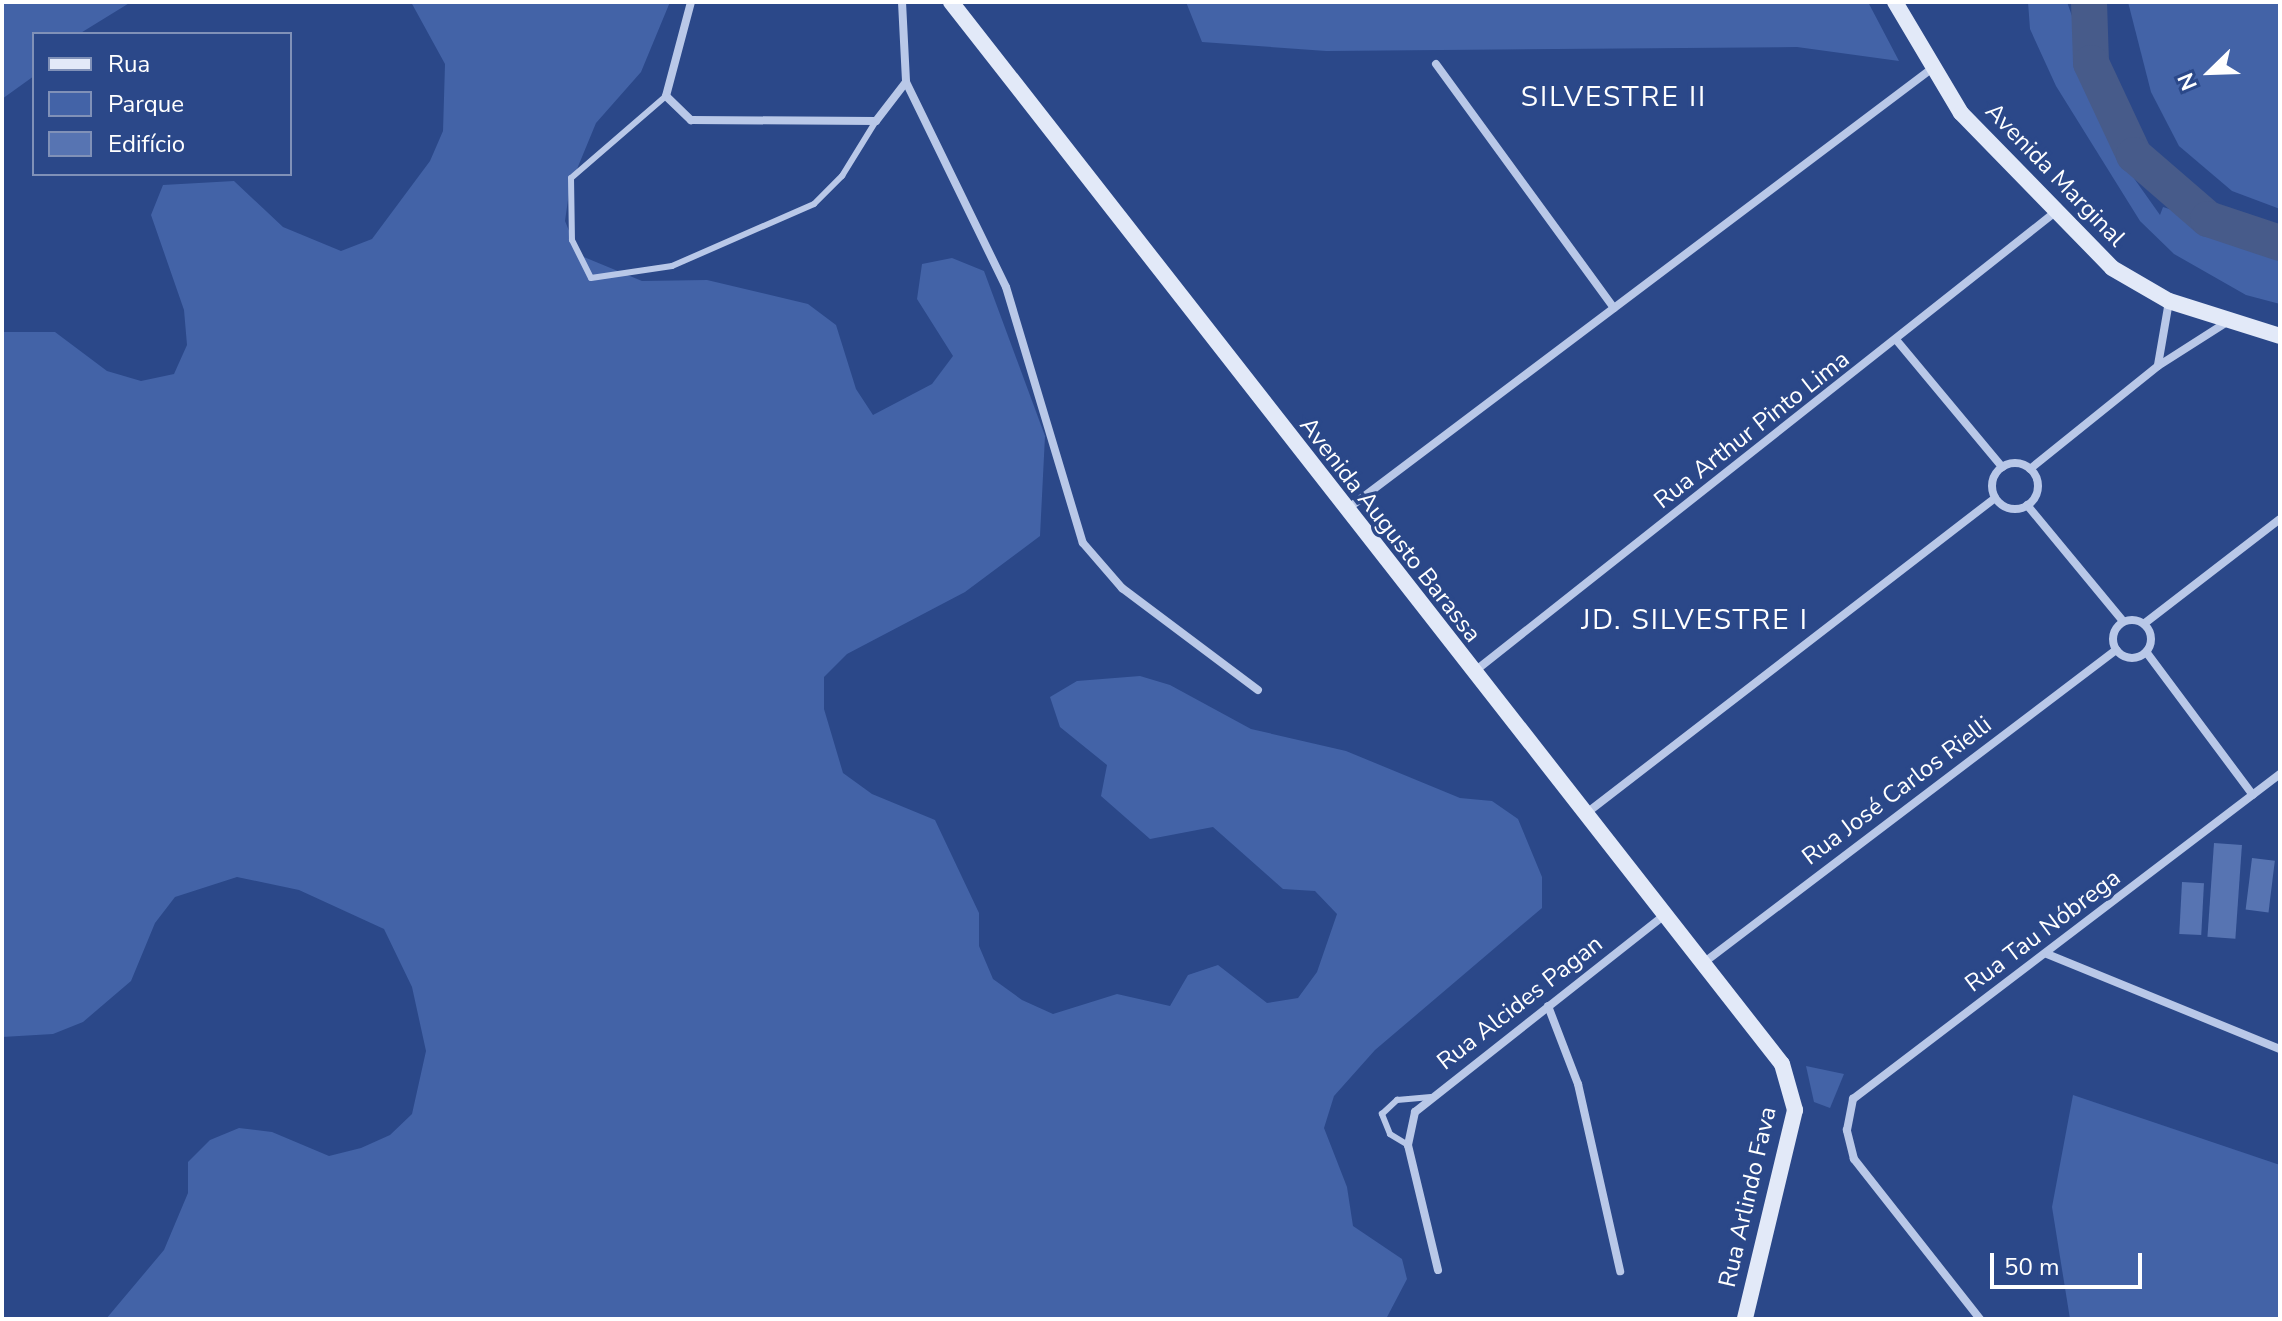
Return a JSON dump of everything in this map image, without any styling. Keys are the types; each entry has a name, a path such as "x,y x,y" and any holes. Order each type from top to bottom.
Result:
{"street":[{"path":"691,2 666,96 691,120 714,124 876,121 906,82"},
{"path":"902,2 906,82 1006,287 1083,543 1122,588 1258,690"},
{"name":"Avenida Augusto Barassa","path":"951,2 1471,674 1794,1084"},
{"name":"Avenida Marginal","path":"1895,2 1930,70 2054,213 2112,268 2169,301 2227,322 2280,336"},
{"path":"1436,64 1614,308"},
{"path":"1345,511 1930,70"},
{"name":"Rua Arthur Pinto Lima","path":"1471,674 1898,342 2054,213"},
{"path":"2158,366 2169,301"},
{"path":"1898,342 2002,467 2030,469 2158,366 2227,322"},
{"path":"2002,467 1992,481 1995,498 2010,508 2027,505"},
{"path":"2027,505 2037,483 2030,469"},
{"path":"1582,816 1995,498"},
{"path":"2027,505 2123,621 2145,623 2280,519"},
{"path":"2123,621 2115,628 2116,650 2130,658 2147,653 2152,643 2145,623"},
{"name":"Rua José Carlos Rielli","path":"1702,965 2116,650"},
{"path":"2147,653 2253,795"},
{"name":"Rua Tau Nóbrega","path":"1980,1319 1854,1159 1847,1130 1853,1099 2278,777"},
{"name":"Rua Alcides Pagan","path":"1408,1145 1411,1127 1431,1097 1662,917"},
{"path":"2047,954 2280,1049"},
{"path":"1548,1006 1578,1084 1620,1271"},
{"name":"Rua Arlindo Fava","path":"1745,1319 1795,1110 1794,1084"},
{"path":"1408,1145 1438,1270"}],"lane":[{"path":"666,96 571,178 572,240 591,278 672,266 814,204 842,176 876,121"},
{"path":"1408,1145 1390,1134 1382,1114 1397,1100 1431,1097"}],"green space":[{"path":"2,2 131,2 82,32 32,32 32,77 2,99"},
{"path":"411,2 670,2 641,72 596,123 570,186 565,221 579,255 642,281 707,280 808,304 836,325 856,389 873,415 932,384 953,356 917,299 922,264 952,258 984,271 1045,436 1040,536 965,592 847,654 824,677 824,709 843,773 872,794 935,820 979,913 979,946 993,979 1022,1000 1053,1014 1117,994 1170,1006 1188,975 1218,965 1267,1003 1298,998 1317,972 1337,914 1315,891 1283,889 1213,827 1150,839 1101,796 1107,765 1060,727 1050,697 1077,681 1140,676 1170,685 1251,729 1346,751 1460,798 1492,801 1518,819 1542,877 1542,908 1375,1050 1334,1096 1324,1128 1347,1187 1353,1226 1402,1259 1407,1279 1386,1319 106,1319 164,1250 188,1193 188,1162 210,1140 239,1128 272,1132 329,1156 361,1148 390,1135 412,1114 426,1051 412,987 384,929 299,890 237,877 175,897 155,923 131,981 83,1022 53,1034 2,1037 2,332 55,332 107,371 141,381 174,374 187,345 184,310 151,215 163,185 234,181 283,227 341,251 372,239 430,161 443,131 445,64"},
{"path":"1186,2 1868,2 1899,61 1797,47 1326,51 1202,42"},
{"path":"2028,2 2067,2 2126,167 2160,215 2163,207 2280,244 2280,304 2246,295 2174,254 2140,221 2056,86 2030,29"},
{"path":"2128,2 2280,2 2280,209 2232,191 2179,146 2151,92"},
{"path":"1806,1066 1844,1074 1830,1108 1814,1102"},
{"path":"2073,1095 2280,1165 2280,1319 2070,1319 2052,1207"}],"building":[{"path":"2214,843 2242,845 2235,939 2207,937"},
{"path":"2252,858 2275,861 2268,912 2246,910"},
{"path":"2182,882 2204,883 2201,935 2179,934"}],"waterway":[{"path":"2089,2 2091,63 2134,155 2208,219 2280,243"}],"district":[{"name":"SILVESTRE II","path":"1614,97"},
{"name":"JD. SILVESTRE I","path":"1695,620"}]}
